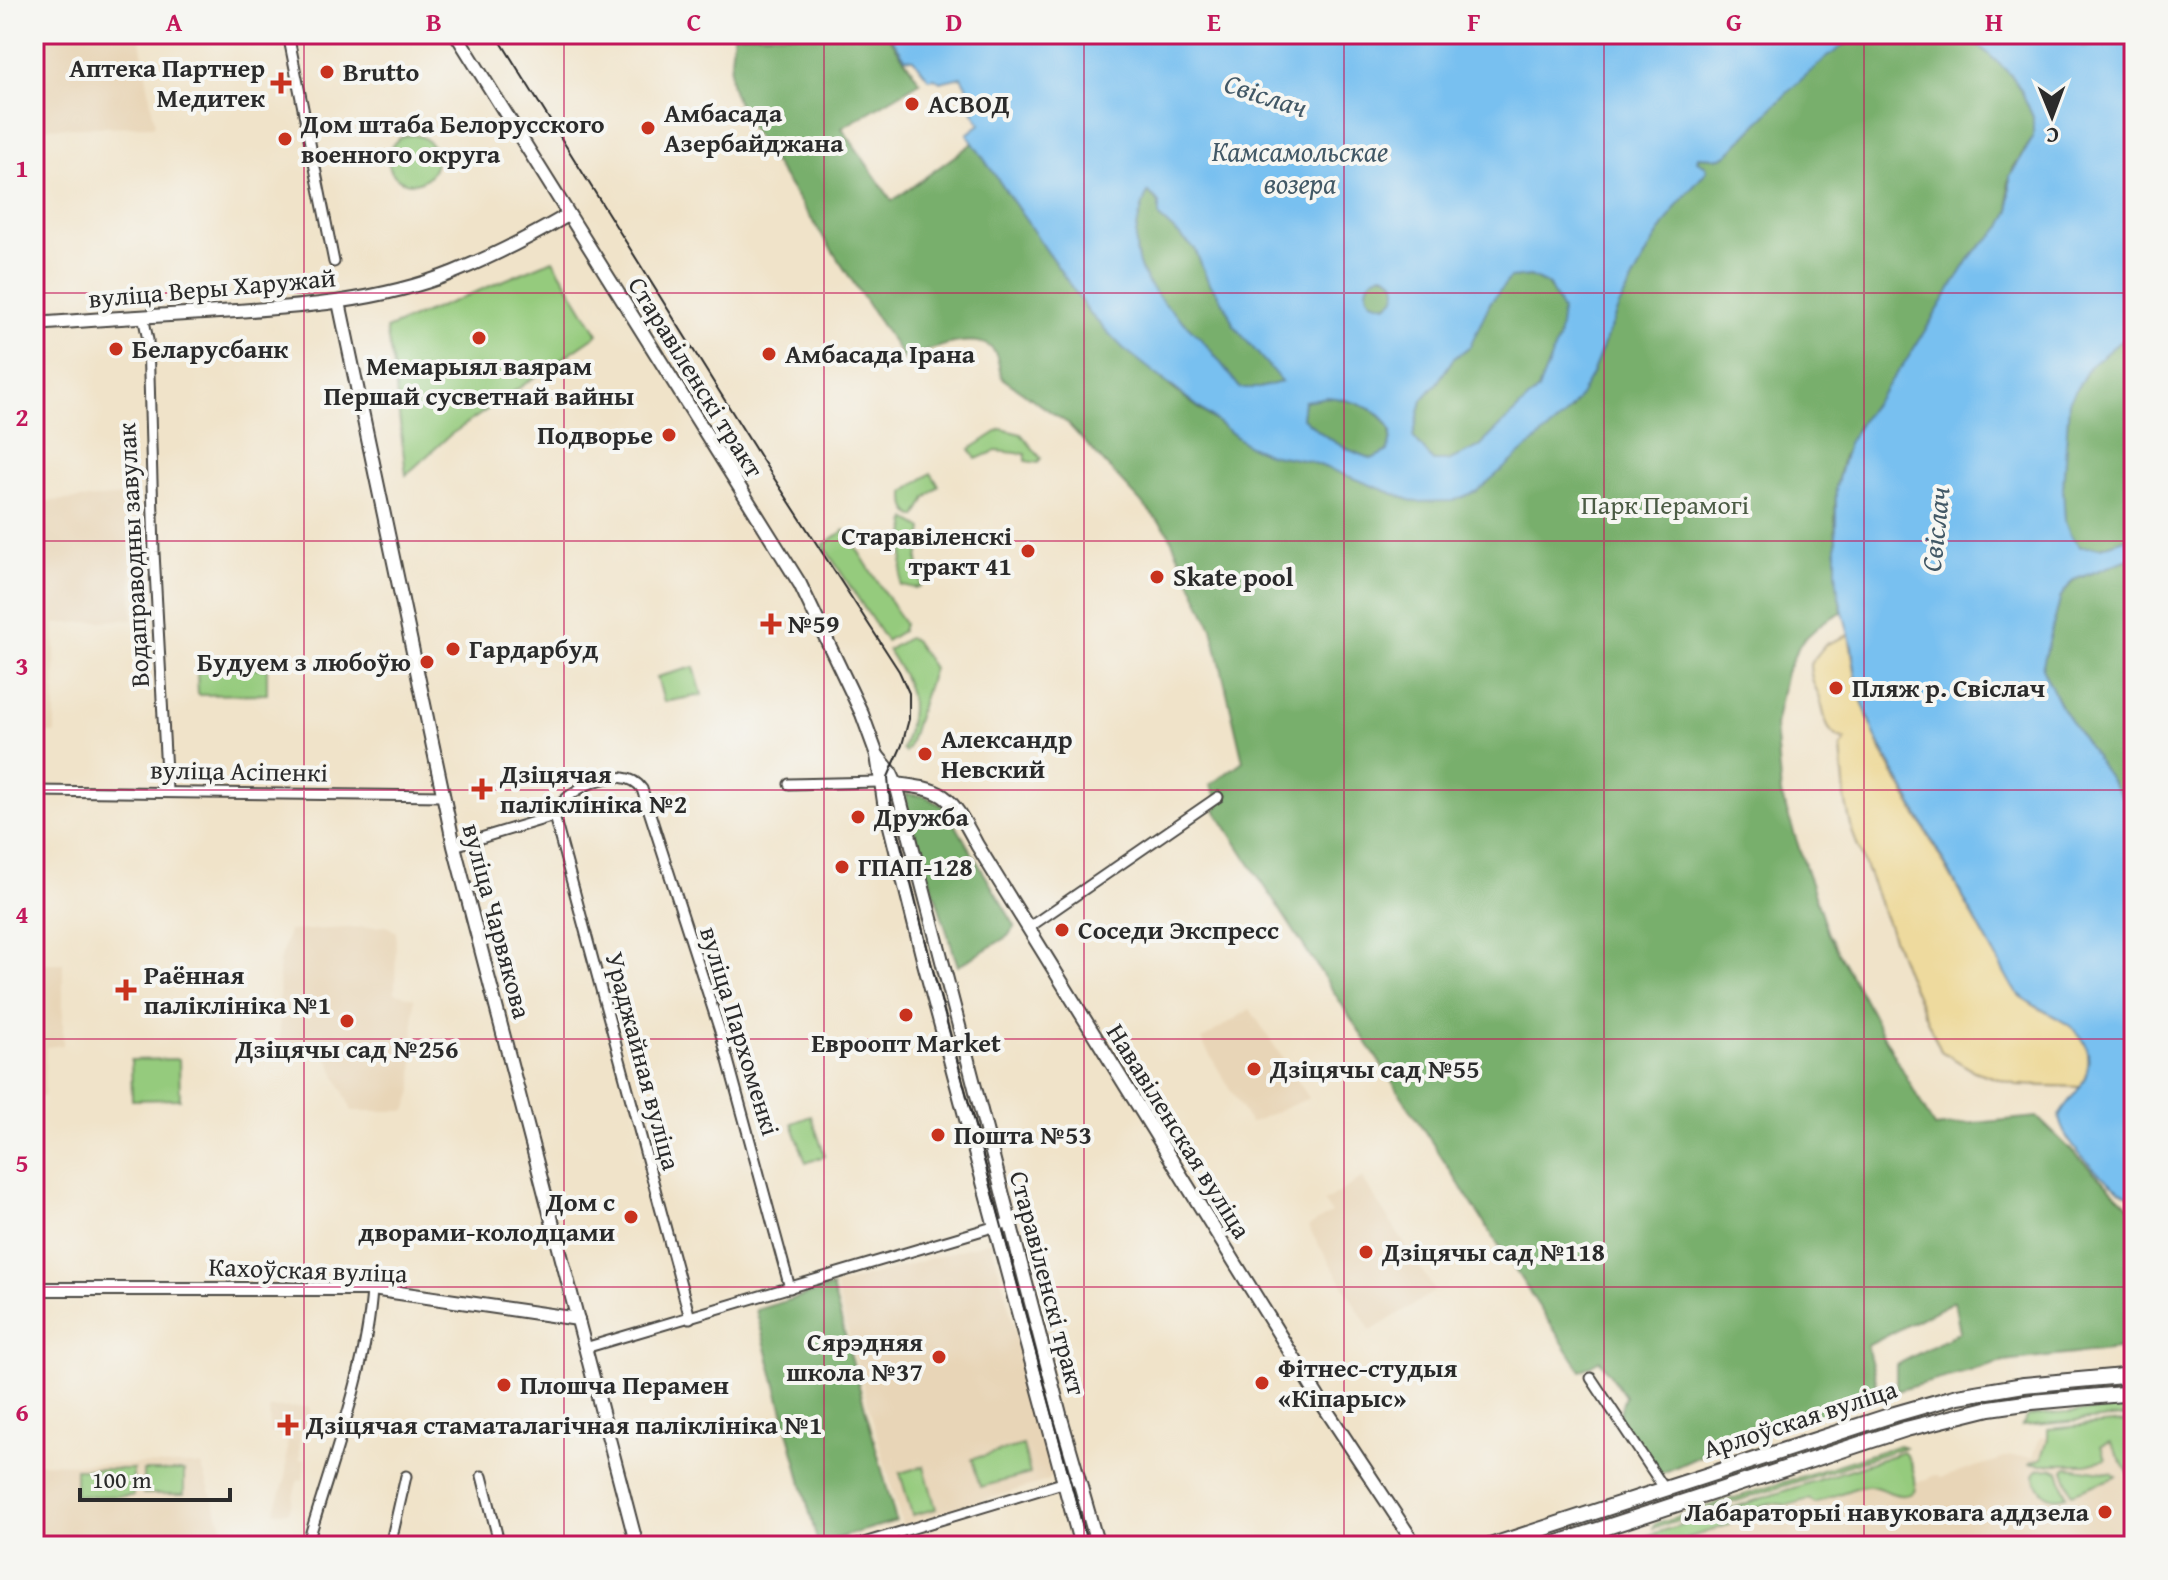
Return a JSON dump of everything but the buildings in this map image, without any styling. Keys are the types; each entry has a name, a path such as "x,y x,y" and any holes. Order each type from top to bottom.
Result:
{"main road":[{"name":"Старавіленскі тракт","path":"456,34 800,584 862,714 877,755 880,782 924,963 1081,1546"},
{"name":"вуліца Веры Харужай","path":"34,324 284,309 339,302 453,273 568,215"},
{"name":"вуліца Чарвякова","path":"339,302 454,846 637,1546"},
{"name":"Старавіленскі тракт","path":"877,755 896,784 1098,1546"},
{"name":"Нававіленская вуліца","path":"880,782 929,788 950,800 1298,1367 1416,1546"},
{"name":"Кахоўская вуліца","path":"34,1289 372,1289 578,1319"},
{"path":"2116,1394 2126,1387 2129,1376"},
{"name":"Арлоўская вуліца","path":"1490,1546 1958,1396 2024,1385 2129,1376"},
{"name":"Арлоўская вуліца","path":"1549,1546 1906,1429 1990,1408 2134,1393"}],"street":[{"path":"288,34 334,262"},
{"name":"Водаправодны завулак","path":"143,316 148,340 156,590 167,791"},
{"name":"вуліца Пархоменкі","path":"554,816 557,805 564,798 605,779 629,779 637,782 642,789 723,1043 790,1288"},
{"path":"789,784 880,782"},
{"name":"вуліца Асіпенкі","path":"34,791 443,796"},
{"path":"1028,928 1218,797"},
{"path":"454,846 554,816"},
{"name":"Ураджайная вуліца","path":"554,816 690,1318"},
{"path":"585,1348 1010,1222"},
{"path":"307,1546 363,1354 372,1289"},
{"path":"1591,1378 1664,1488"},
{"path":"390,1546 406,1476"},
{"path":"482,1476 500,1546"},
{"path":"854,1546 1079,1478"}],"shaded area":[{"path":"34,34 139,34 155,126 34,128"},
{"path":"128,496 133,619 55,624 55,733 34,733 34,502"},
{"name":"Дзіцячы сад №256","path":"387,926 396,932 395,993 414,998 413,1091 406,1111 352,1111 327,1056 280,1044 279,962 289,931"},
{"path":"63,963 63,1045 46,1047 44,1097 34,1096 34,964"},
{"name":"Дзіцячы сад №55","path":"1250,1009 1309,1098 1250,1123 1201,1040"},
{"name":"Дзіцячы сад №118","path":"1362,1178 1435,1291 1371,1331 1308,1227 1331,1213 1324,1202"},
{"name":"Сярэдняя школа №37","path":"991,1241 1054,1473 1047,1481 902,1525 835,1286"},
{"path":"310,1407 310,1428 300,1429 300,1459 305,1460 303,1480 298,1479 289,1512 274,1512 286,1478 287,1446 286,1436 270,1433 269,1408"},
{"path":"2128,1431 2134,1435 2134,1546 1616,1546 1881,1459 1908,1487 1935,1475 1941,1478 2011,1456 2033,1457 2040,1437"},
{"path":"34,1463 201,1465 223,1529 217,1546 34,1546"}],"green space":[{"name":"Парк Перамогі","path":"734,34 887,34 920,82 842,128 892,201 973,143 1090,314 1172,388 1247,445 1268,454 1309,461 1415,502 1477,491 1571,409 1591,376 1619,306 1652,244 1677,205 1707,171 1706,166 1697,161 1698,157 1721,158 1727,155 1797,82 1828,55 1861,34 1956,34 1996,59 2021,90 2033,117 2033,138 2014,166 2008,183 2010,210 2002,227 1972,255 1908,358 1857,427 1843,456 1836,487 1835,520 1838,592 1842,612 1823,622 1801,642 1786,672 1775,726 1781,794 1828,934 1934,1127 2037,1117 2134,1211 2134,1347 2004,1362 1896,1391 1896,1365 1960,1332 1954,1301 1867,1346 1880,1396 1720,1447 1656,1476 1618,1418 1625,1396 1600,1360 1581,1371 1215,810 1218,798 1210,785 1243,761 1212,628 1167,530 1067,423 1002,378 995,353 988,346 978,342 952,344 904,359 745,119 730,78"},
{"path":"412,135 429,142 436,159 429,176 412,183 395,176 388,159 395,142"},
{"path":"1148,192 1159,203 1159,217 1195,249 1207,279 1225,305 1234,326 1283,382 1259,388 1240,388 1206,345 1153,290 1139,263 1136,246 1140,213"},
{"path":"553,260 598,334 450,435 406,475 386,329"},
{"path":"1382,275 1393,279 1397,290 1393,301 1382,305 1371,301 1367,290 1371,279"},
{"path":"1530,276 1548,285 1563,311 1558,340 1538,390 1479,447 1448,461 1433,461 1413,437 1422,400 1453,359 1470,346 1490,303 1510,278"},
{"path":"2134,330 2134,536 2100,547 2080,547 2070,535 2065,522 2063,488 2069,401 2090,366"},
{"path":"1327,397 1354,403 1380,416 1391,433 1388,451 1372,459 1326,437 1302,417 1304,401"},
{"path":"1001,429 1021,434 1041,458 1038,463 1025,461 1026,454 996,451 976,459 970,449"},
{"path":"931,473 939,486 926,498 916,517 907,510 905,492"},
{"path":"907,519 923,529 918,559 921,586 915,588 900,585"},
{"path":"845,530 904,624 902,631 886,641 823,545"},
{"path":"2134,557 2133,799 2122,797 2060,705 2042,668 2061,596 2074,580"},
{"path":"908,638 914,640 933,668 905,752 902,750 910,721 910,698 903,676 888,650"},
{"path":"694,667 702,695 664,702 657,677"},
{"path":"197,668 267,668 267,694 198,695"},
{"path":"906,794 925,796 945,807 1015,926 1008,936 958,966 907,808"},
{"path":"179,1059 180,1099 132,1100 131,1060"},
{"path":"811,1116 825,1156 806,1163 792,1123"},
{"path":"832,1287 896,1521 818,1544 756,1310"},
{"path":"2134,1408 2134,1416 2022,1426 2028,1416"},
{"path":"2123,1422 2134,1424 2134,1482 2110,1442 2101,1446 2106,1459 2087,1464 2029,1464 2042,1458 2048,1429"},
{"path":"1023,1445 1030,1474 980,1487 972,1459"},
{"path":"1899,1445 1905,1447 1653,1528 1654,1524"},
{"path":"1903,1452 1915,1477 1914,1492 1909,1494 1898,1495 1866,1486 1815,1503 1809,1499 1788,1505 1771,1503 1738,1514 1729,1525 1662,1546 1616,1546"},
{"path":"924,1466 936,1509 912,1515 900,1473"},
{"path":"2067,1467 2111,1473 2116,1477 2072,1493 2064,1470"},
{"path":"75,1469 133,1469 133,1496 75,1496"},
{"path":"2038,1469 2059,1471 2067,1496 2055,1498 2042,1491 2034,1475"},
{"path":"143,1471 184,1471 184,1494 143,1494"}],"sand":[{"path":"1849,635 1858,690 1882,753 2013,988 2081,1036 2088,1048 2088,1065 2081,1087 2017,1085 1974,1071 1941,1051 1907,975 1852,831 1845,798 1841,747 1845,740 1829,728 1812,677 1810,664 1826,644"}],"water":[{"name":"Камсамольскае возера","path":"889,34 1861,34 1807,75 1727,155 1721,158 1698,157 1697,161 1706,166 1707,171 1677,205 1652,244 1619,306 1591,376 1563,418 1477,491 1453,501 1415,502 1309,461 1268,454 1247,445 1123,348 1090,314 967,134 980,124 970,107 975,102 961,77 940,82 935,78 929,79 913,59 905,58","holes":["1149,192 1159,203 1159,217 1195,249 1207,279 1225,305 1234,326 1282,382 1259,388 1240,388 1206,345 1160,299 1141,271 1137,255 1136,236 1144,200","1383,274 1396,284 1396,293 1386,305 1371,301 1368,297 1368,284","1530,276 1549,285 1562,311 1558,340 1538,390 1479,447 1448,461 1433,461 1413,437 1422,400 1453,359 1470,346 1490,303 1510,278","1336,398 1374,411 1391,432 1388,451 1372,459 1335,442 1302,417 1304,401"]},
{"name":"Свіслач","path":"1956,34 2062,34 2085,47 2102,43 2111,34 2134,34 2134,330 2090,366 2069,401 2063,488 2065,522 2070,535 2080,547 2101,547 2134,536 2134,557 2073,580 2061,596 2042,668 2060,705 2122,797 2134,797 2134,1198 2112,1185 2088,1163 2062,1127 2059,1116 2086,1075 2088,1057 2085,1043 2065,1022 2013,988 1875,736 1858,690 1852,647 1838,592 1836,487 1848,443 1908,358 1972,255 2002,227 2010,210 2010,176 2033,138 2033,117 2012,76 1982,48"}],"tram line":[{"path":"496,34 759,455 899,671 909,693 909,719 888,777 890,802 1088,1546"}],"place":[{"name":"Brutto","path":"327,72"},
{"name":"Аптека Партнер Медитек","path":"281,83"},
{"name":"АСВОД","path":"912,104"},
{"name":"Амбасада Азербайджана","path":"648,128"},
{"name":"Дом штаба Белорусского военного округа","path":"285,139"},
{"name":"Мемарыял ваярам Першай сусветнай вайны","path":"479,338"},
{"name":"Беларусбанк","path":"116,349"},
{"name":"Амбасада Ірана","path":"769,354"},
{"name":"Подворье","path":"669,435"},
{"name":"Старавіленскі тракт 41","path":"1028,551"},
{"name":"Skate pool","path":"1157,577"},
{"name":"№59","path":"771,624"},
{"name":"Гардарбуд","path":"453,649"},
{"name":"Будуем з любоўю","path":"427,662"},
{"name":"Пляж р. Свіслач","path":"1836,688"},
{"name":"Александр Невский","path":"925,754"},
{"name":"Дзіцячая паліклініка №2","path":"482,789"},
{"name":"Дружба","path":"858,817"},
{"name":"ГПАП-128","path":"842,867"},
{"name":"Соседи Экспресс","path":"1062,930"},
{"name":"Раённая паліклініка №1","path":"126,990"},
{"name":"Евроопт Market","path":"906,1015"},
{"name":"Дзіцячы сад №256","path":"347,1021"},
{"name":"Дзіцячы сад №55","path":"1254,1069"},
{"name":"Пошта №53","path":"938,1135"},
{"name":"Дом с дворами-колодцами","path":"631,1217"},
{"name":"Дзіцячы сад №118","path":"1366,1252"},
{"name":"Сярэдняя школа №37","path":"939,1357"},
{"name":"Фітнес-студыя «Кіпарыс»","path":"1262,1383"},
{"name":"Плошча Перамен","path":"504,1385"},
{"name":"Дзіцячая стаматалагічная паліклініка №1","path":"288,1425"},
{"name":"Лабараторыі навуковага аддзела","path":"2105,1512"}]}
